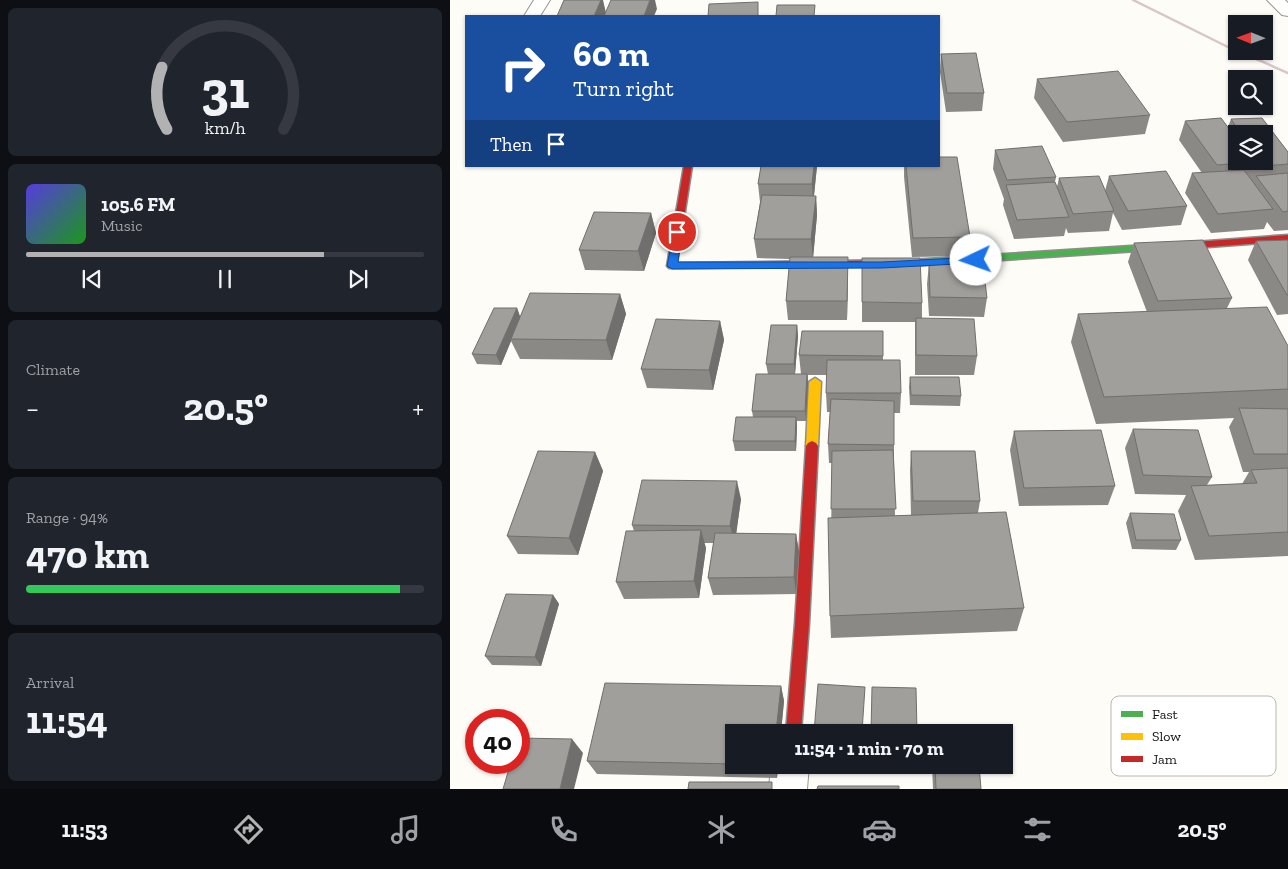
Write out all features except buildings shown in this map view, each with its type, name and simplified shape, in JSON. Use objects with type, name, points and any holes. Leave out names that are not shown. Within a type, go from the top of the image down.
[{"type":"street","points":[[533,15],[542,0]]},
{"type":"street","points":[[1275,0],[1288,12]]},
{"type":"street","points":[[688,167],[672,266],[882,265],[1052,256],[1288,238]]},
{"type":"street","points":[[794,724],[802,624],[815,382]]},
{"type":"street","points":[[788,789],[789,774]]},
{"type":"railway","points":[[1133,0],[1228,47]]},
{"type":"railway","points":[[1258,60],[1288,73]]},
{"type":"traffic: fast","points":[[910,263],[1195,245]]},
{"type":"traffic: slow","points":[[812,446],[815,382]]},
{"type":"traffic: jam","points":[[688,167],[672,266],[910,263]]},
{"type":"traffic: jam","points":[[1195,245],[1288,238]]},
{"type":"traffic: jam","points":[[794,724],[802,624],[812,446]]},
{"type":"route","points":[[677,232],[672,266],[882,265],[976,260]]}]
